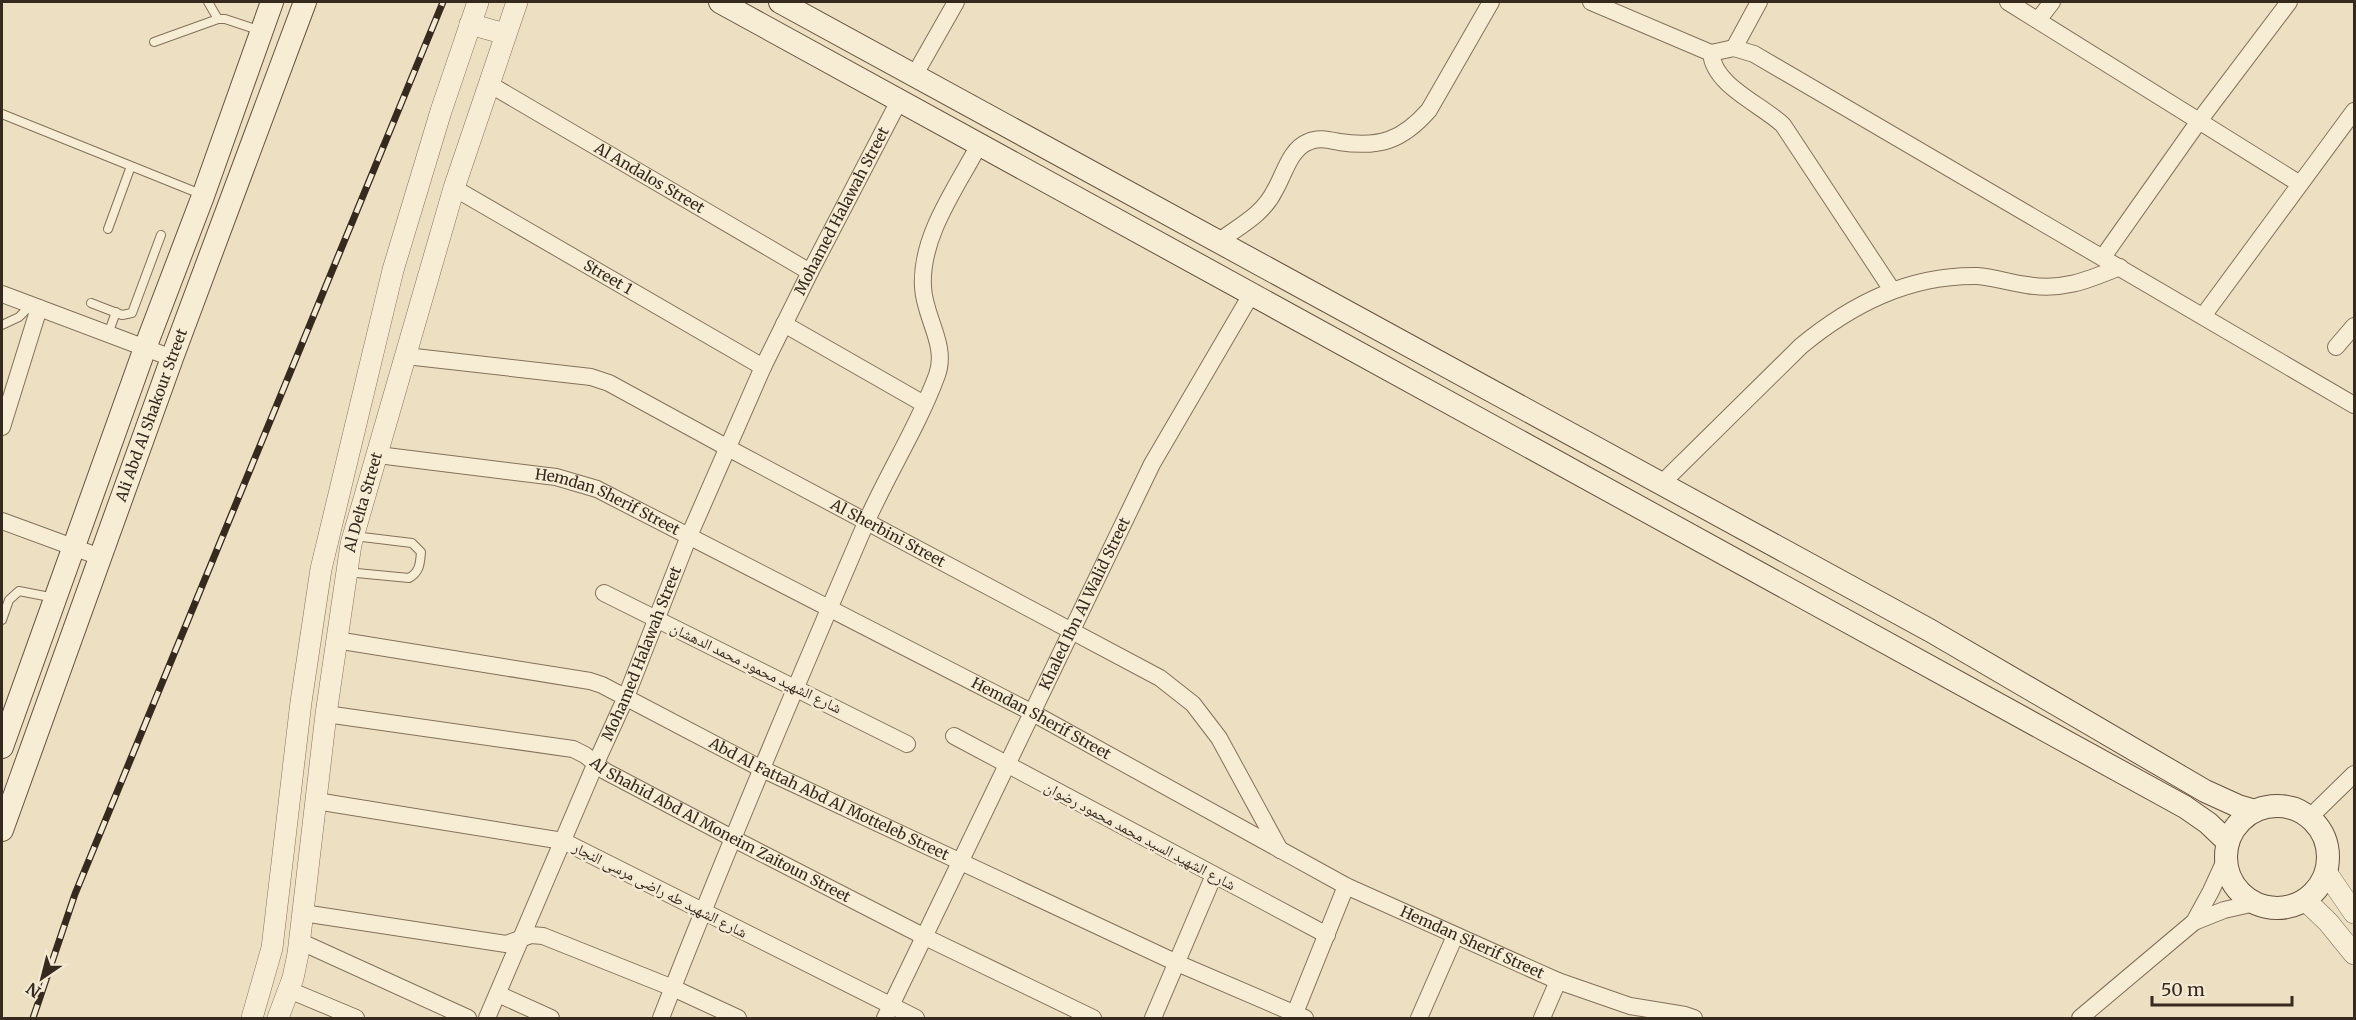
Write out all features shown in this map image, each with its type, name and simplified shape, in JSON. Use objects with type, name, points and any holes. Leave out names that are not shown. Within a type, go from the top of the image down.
[{"type":"main road","name":"Ali Abd Al Shakour Street","points":[[2,747],[272,2]]},
{"type":"main road","name":"Ali Abd Al Shakour Street","points":[[2,830],[172,358],[305,2]]},
{"type":"main road","points":[[720,2],[2185,807],[2208,823],[2227,850]]},
{"type":"main road","points":[[780,2],[1931,631],[2205,791],[2255,811]]},
{"type":"main road","points":[[1171,248],[1184,223]]},
{"type":"main road","points":[[2277,806],[2288,808],[2309,818],[2317,826],[2325,843],[2328,860],[2326,872],[2318,888],[2296,905],[2275,908],[2255,903],[2237,890],[2227,870],[2227,850],[2238,824],[2255,811],[2277,806]]},
{"type":"street","name":"Al Delta Street","points":[[252,1018],[272,948],[301,702],[327,540],[397,259],[441,111],[478,2]]},
{"type":"street","name":"Al Delta Street","points":[[278,1018],[297,966],[326,714],[352,540],[454,188],[517,2]]},
{"type":"street","points":[[914,76],[956,2]]},
{"type":"street","points":[[1218,242],[1256,216],[1269,202],[1293,155],[1302,144],[1316,139],[1363,146],[1378,144],[1407,132],[1419,122],[1429,110],[1491,2]]},
{"type":"street","points":[[1591,2],[1711,53],[1734,48],[1754,54],[2355,405]]},
{"type":"street","points":[[1734,48],[1759,2]]},
{"type":"street","points":[[2008,2],[2300,184]]},
{"type":"street","points":[[2038,20],[2052,2]]},
{"type":"street","points":[[2103,257],[2199,121],[2289,2]]},
{"type":"street","points":[[470,24],[505,34]]},
{"type":"street","points":[[1711,53],[1712,65],[1732,88],[1742,97],[1773,115],[1783,125],[1892,290]]},
{"type":"street","name":"Al Andalos Street","points":[[489,84],[810,272]]},
{"type":"street","name":"Mohamed Halawah Street","points":[[487,1018],[626,697],[689,536],[763,367],[900,99]]},
{"type":"street","points":[[2203,315],[2355,111]]},
{"type":"street","points":[[661,1018],[703,911],[866,522],[938,373],[939,343],[925,305],[922,274],[924,259],[933,231],[980,143]]},
{"type":"street","name":"Street 1","points":[[454,188],[763,367]]},
{"type":"street","points":[[1661,484],[1801,346],[1845,314],[1892,290],[1937,279],[1978,276],[2026,285],[2059,287],[2078,284],[2120,267]]},
{"type":"street","name":"Khaled Ibn Al Walid Street","points":[[888,1012],[1152,464],[1252,293]]},
{"type":"street","points":[[2,294],[172,358]]},
{"type":"street","points":[[2,427],[35,307]]},
{"type":"street","points":[[784,324],[924,404]]},
{"type":"street","points":[[2336,347],[2355,326]]},
{"type":"street","name":"Al Sherbini Street","points":[[406,356],[600,380],[618,387],[1160,678],[1193,704],[1220,738],[1280,851]]},
{"type":"street","points":[[346,466],[376,463]]},
{"type":"street","name":"Hemdan Sherif Street","points":[[376,463],[556,477],[577,482],[616,497],[1031,712],[1346,886],[1558,981],[1648,1014],[1685,1015],[1694,1018]]},
{"type":"street","points":[[2,521],[100,557]]},
{"type":"street","points":[[327,540],[352,540]]},
{"type":"street","points":[[321,569],[346,572]]},
{"type":"street","name":"شارع الشهيد محمود محمد الدهشان","points":[[604,593],[907,744]]},
{"type":"street","name":"Abd Al Fattah Abd Al Motteleb Street","points":[[336,640],[590,681],[626,697],[762,770],[1298,1017]]},
{"type":"street","name":"Al Shahid Abd Al Moneim Zaitoun Street","points":[[326,714],[573,749],[585,755],[595,765],[734,839],[925,937],[1093,1018]]},
{"type":"street","name":"شارع الشهيد السيد محمد محمود رضوان","points":[[954,736],[1327,935]]},
{"type":"street","points":[[2309,818],[2355,774]]},
{"type":"street","name":"شارع الشهيد طه راضى مرسى النجار","points":[[316,801],[563,841],[703,911],[888,1012],[916,1018]]},
{"type":"street","points":[[2194,921],[2227,850]]},
{"type":"street","points":[[2326,872],[2355,913]]},
{"type":"street","points":[[1153,1018],[1214,875]]},
{"type":"street","points":[[1298,1017],[1346,886]]},
{"type":"street","points":[[2305,900],[2328,922],[2355,954]]},
{"type":"street","points":[[2080,1018],[2194,921],[2224,910],[2255,903]]},
{"type":"street","points":[[303,914],[506,944],[531,935],[543,936],[673,988],[738,1018]]},
{"type":"street","points":[[1419,1018],[1455,936]]},
{"type":"street","points":[[299,941],[468,1018]]},
{"type":"street","points":[[1542,1018],[1558,981]]},
{"type":"street","points":[[289,990],[356,1018]]},
{"type":"street","points":[[498,994],[550,1018]]},
{"type":"lane","points":[[208,2],[218,19]]},
{"type":"lane","points":[[154,42],[218,19],[262,32]]},
{"type":"lane","points":[[2,114],[203,195]]},
{"type":"lane","points":[[108,230],[131,166]]},
{"type":"lane","points":[[92,303],[126,315],[134,310],[161,235]]},
{"type":"lane","points":[[2,325],[35,307]]},
{"type":"lane","points":[[108,334],[116,312]]},
{"type":"lane","points":[[346,572],[409,578],[416,573],[419,567],[421,552],[412,543],[352,540]]},
{"type":"lane","points":[[2,620],[9,600],[19,591],[55,598]]},
{"type":"railway","points":[[33,1018],[75,894],[443,2]]}]
